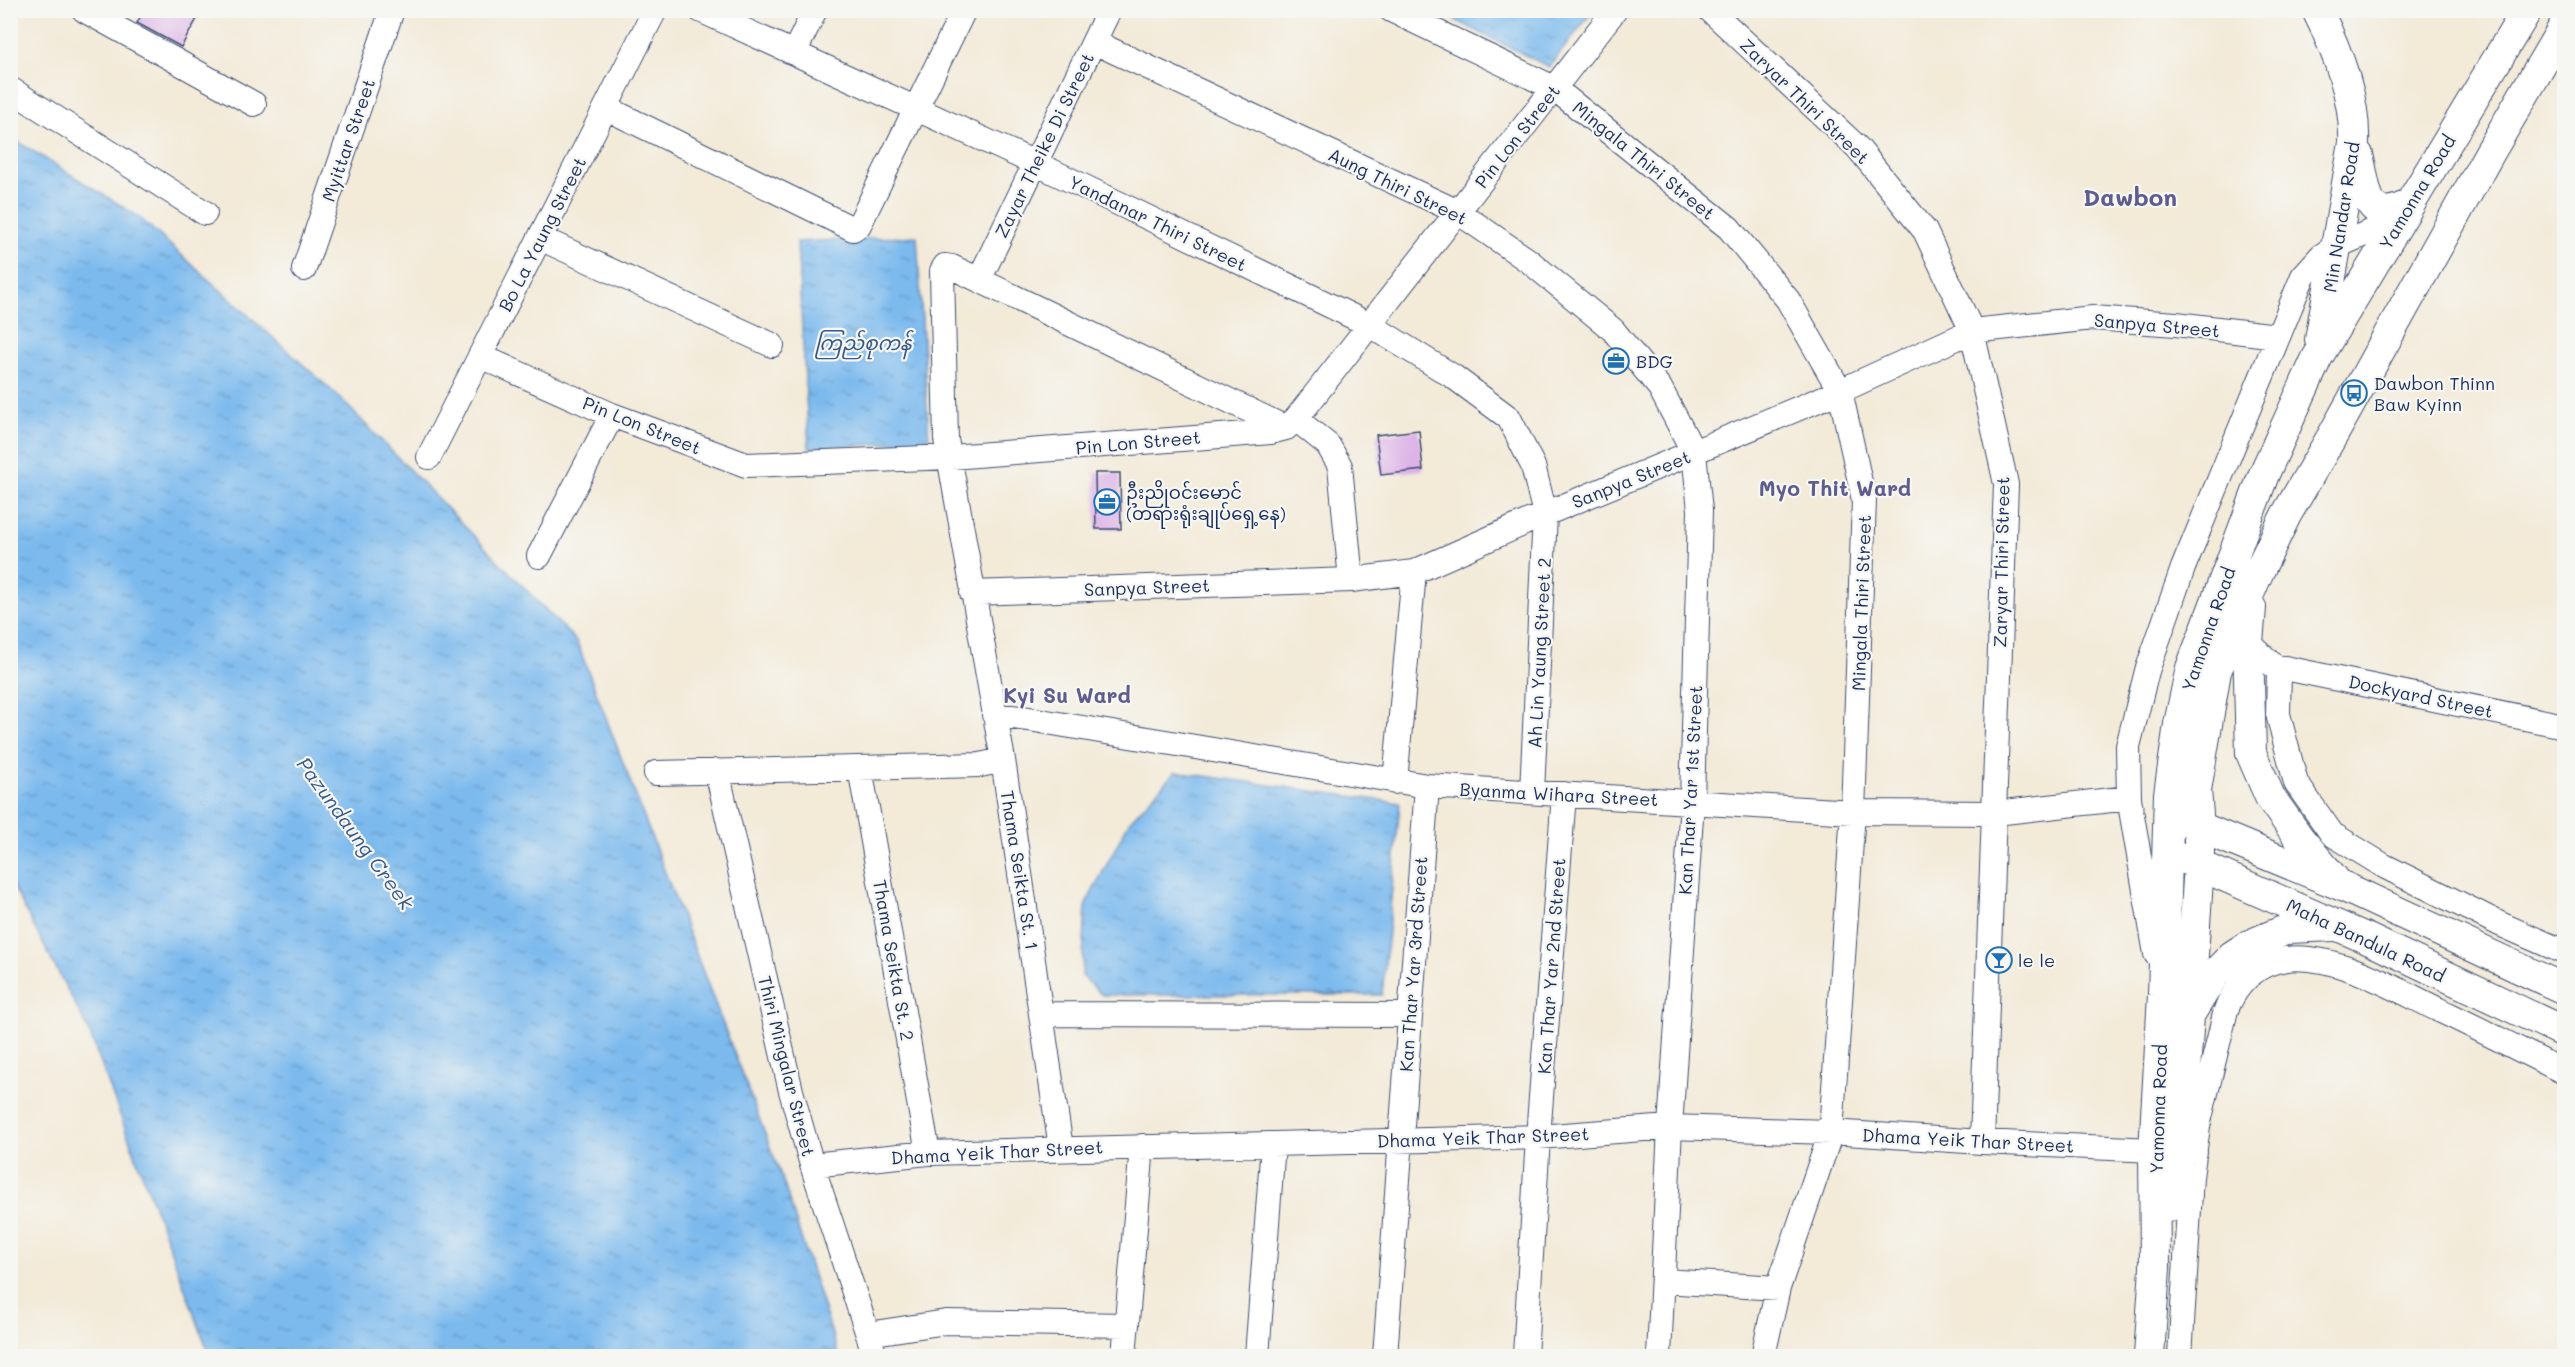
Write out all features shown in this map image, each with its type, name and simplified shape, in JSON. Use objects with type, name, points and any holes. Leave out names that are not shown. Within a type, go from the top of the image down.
[{"type":"main road","name":"Min Nandar Road","points":[[2317,10],[2336,46],[2355,124],[2354,143],[2317,358]]},
{"type":"main road","name":"Yamonna Road","points":[[2176,1151],[2163,995],[2166,852],[2179,724],[2191,668],[2264,474],[2317,358],[2527,10]]},
{"type":"main road","name":"Yamonna Road","points":[[2176,1151],[2189,1016],[2199,864],[2196,790],[2216,671],[2286,515],[2334,434],[2489,154],[2565,26]]},
{"type":"main road","points":[[2354,143],[2366,194],[2372,207],[2382,213],[2406,211]]},
{"type":"main road","name":"Maha Bandula Road","points":[[2252,587],[2248,642],[2251,753],[2270,797],[2299,838],[2340,885]]},
{"type":"main road","name":"Maha Bandula Road","points":[[2169,814],[2340,885],[2565,989]]},
{"type":"main road","name":"Maha Bandula Road","points":[[2166,852],[2199,864],[2339,926],[2565,1032]]},
{"type":"main road","points":[[2189,1016],[2214,975],[2232,956],[2249,945],[2290,928],[2339,926]]},
{"type":"main road","points":[[2149,1356],[2155,1269],[2176,1151]]},
{"type":"street","points":[[84,10],[254,104]]},
{"type":"street","name":"Myittar Street","points":[[304,268],[392,10]]},
{"type":"street","name":"Bo La Yaung Street","points":[[429,457],[655,10]]},
{"type":"street","name":"Yandanar Thiri Street","points":[[700,10],[1035,163],[1370,325],[1454,377],[1509,418],[1533,466],[1545,514]]},
{"type":"street","points":[[794,53],[815,10]]},
{"type":"street","points":[[606,108],[853,229],[859,225],[963,10]]},
{"type":"street","name":"Zayar Theike Di Street","points":[[979,280],[1109,10]]},
{"type":"street","name":"Mingala Thiri Street","points":[[1391,10],[1554,88],[1729,228],[1788,300],[1840,391],[1864,500],[1853,812],[1831,1132],[1778,1288],[1763,1356]]},
{"type":"street","name":"Pin Lon Street","points":[[480,356],[612,415],[746,465],[951,457],[1271,432],[1291,424],[1615,10]]},
{"type":"street","name":"Zaryar Thiri Street","points":[[1710,10],[1858,148],[1924,231],[1972,331],[2006,484],[1982,1142]]},
{"type":"street","name":"Aung Thiri Street","points":[[1094,42],[1458,212],[1529,261],[1613,330],[1660,388],[1694,453]]},
{"type":"street","points":[[10,89],[205,213]]},
{"type":"street","points":[[2163,995],[2129,798],[2128,746],[2147,671],[2183,568],[2303,276],[2321,256],[2406,211]]},
{"type":"street","points":[[540,238],[772,345]]},
{"type":"street","name":"Thama Seikta St. 1","points":[[979,280],[952,267],[945,266],[942,271],[946,439],[1003,760],[1061,1148]]},
{"type":"street","points":[[979,280],[1291,424],[1328,445],[1340,466],[1351,580]]},
{"type":"street","name":"Sanpya Street","points":[[972,593],[1351,580],[1414,572],[1545,514],[1840,391],[1972,331],[2093,318],[2176,324],[2277,336]]},
{"type":"street","points":[[539,556],[612,415]]},
{"type":"street","name":"Kan Thar Yar 1st Street","points":[[1659,1356],[1692,802],[1700,510],[1694,453]]},
{"type":"street","name":"Ah Lin Yaung Street 2","points":[[1532,792],[1545,514]]},
{"type":"street","points":[[1395,782],[1414,572]]},
{"type":"street","points":[[2248,642],[2279,671],[2278,714],[2296,783],[2332,834],[2384,866],[2500,924],[2565,952]]},
{"type":"street","name":"Dockyard Street","points":[[2279,671],[2285,668],[2565,726]]},
{"type":"street","name":"Byanma Wihara Street","points":[[994,715],[1427,786],[1853,812],[1995,813],[2129,798]]},
{"type":"street","points":[[656,773],[980,765],[1003,760]]},
{"type":"street","name":"Thama Seikta St. 2","points":[[860,768],[928,1152]]},
{"type":"street","name":"Thiri Mingalar Street","points":[[717,771],[791,1091],[812,1165],[875,1356]]},
{"type":"street","name":"Kan Thar Yar 3rd Street","points":[[1385,1356],[1427,786]]},
{"type":"street","name":"Kan Thar Yar 2nd Street","points":[[1525,1356],[1538,1137],[1564,795]]},
{"type":"street","points":[[2180,1356],[2176,1151],[2198,1126],[2221,1028],[2232,994],[2242,981],[2254,972],[2285,959],[2320,962],[2345,968],[2391,987],[2565,1072]]},
{"type":"street","points":[[1042,1014],[1409,1015]]},
{"type":"street","name":"Dhama Yeik Thar Street","points":[[812,1165],[928,1152],[1400,1142],[1538,1137],[1671,1127],[1831,1132],[2176,1151]]},
{"type":"street","points":[[1257,1356],[1274,1144]]},
{"type":"street","points":[[1124,1356],[1142,1146]]},
{"type":"street","points":[[1663,1281],[1778,1288]]},
{"type":"street","points":[[868,1334],[946,1322],[1127,1326]]},
{"type":"water","points":[[1461,10],[1593,11],[1549,67],[1455,20]]},
{"type":"water","name":"Pazundaung Creek","points":[[10,137],[138,216],[339,397],[577,642],[783,1181],[839,1356],[210,1356],[88,1029],[11,883]]},
{"type":"water","name":"ကြည်စုကန်","points":[[917,236],[929,441],[809,448],[797,242]]},
{"type":"water","points":[[1175,772],[1400,803],[1382,995],[1102,995],[1082,976],[1086,904],[1129,822]]},
{"type":"building","points":[[144,10],[202,10],[181,47],[137,23]]},
{"type":"building","points":[[1419,430],[1423,470],[1381,475],[1376,435]]},
{"type":"building","points":[[1095,473],[1120,473],[1121,529],[1096,529]]},
{"type":"place","name":"BDG","points":[[1616,361]]},
{"type":"place","name":"Dawbon Thinn Baw Kyinn","points":[[2354,393]]},
{"type":"place","name":"ဦးညိုဝင်းမောင် (တရားရုံးချုပ်ရှေ့နေ)","points":[[1107,502]]},
{"type":"place","name":"le le","points":[[1999,960]]},
{"type":"district","name":"Dawbon","points":[[2130,196]]},
{"type":"district","name":"Myo Thit Ward","points":[[1835,487]]},
{"type":"district","name":"Kyi Su Ward","points":[[1067,694]]}]
